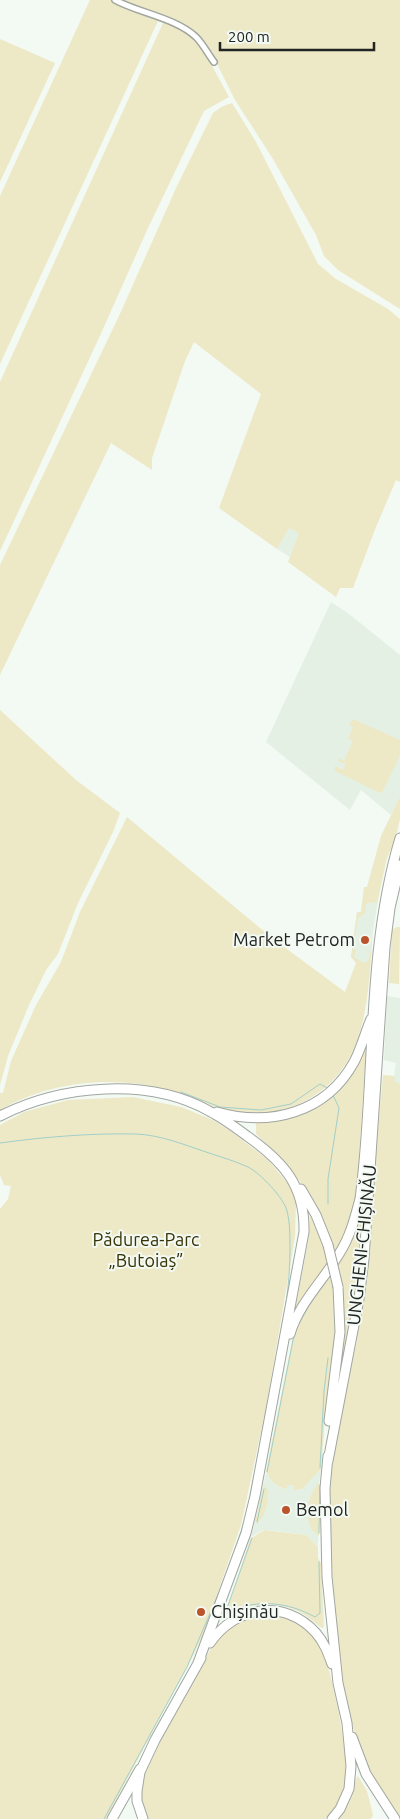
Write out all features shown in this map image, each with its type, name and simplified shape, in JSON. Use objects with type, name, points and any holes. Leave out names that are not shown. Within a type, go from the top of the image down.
[{"type":"main road","points":[[374,1057],[374,1012],[383,907],[391,868],[400,838]]},
{"type":"main road","points":[[374,1057],[388,921],[400,865]]},
{"type":"main road","points":[[0,1116],[31,1103],[56,1096],[101,1089],[159,1094],[231,1116],[270,1118],[291,1114],[310,1106],[335,1088],[354,1061],[374,1012]]},
{"type":"main road","name":"UNGHENI-CHIȘINĂU","points":[[280,1363],[300,1309],[341,1252],[352,1228],[362,1183],[374,1057]]},
{"type":"main road","name":"UNGHENI-CHIȘINĂU","points":[[328,1460],[359,1299],[364,1259],[374,1057]]},
{"type":"main road","points":[[208,1110],[254,1141],[271,1155],[302,1190],[316,1215],[328,1245],[338,1287],[340,1332],[328,1429],[328,1460],[325,1488],[325,1547],[330,1617],[338,1683]]},
{"type":"main road","points":[[198,1662],[246,1534],[260,1471],[304,1232],[302,1203],[294,1181]]},
{"type":"main road","points":[[112,1819],[198,1662],[218,1632],[230,1621],[252,1612],[281,1612],[306,1623],[320,1637],[332,1662],[347,1723],[352,1766],[350,1783],[340,1809],[332,1819]]},
{"type":"main road","points":[[347,1723],[366,1774],[395,1819]]},
{"type":"main road","points":[[142,1819],[137,1791],[143,1763]]},
{"type":"street","points":[[115,0],[190,32],[201,43],[214,62]]},
{"type":"shaded area","points":[[289,527],[300,533],[290,557],[277,549]]},
{"type":"shaded area","points":[[331,602],[400,655],[400,796],[391,815],[361,790],[350,810],[266,742]]},
{"type":"shaded area","points":[[364,887],[380,888],[373,931],[370,970],[364,969],[351,957],[357,912],[361,912]]},
{"type":"shaded area","points":[[387,996],[400,998],[400,1085],[393,1083],[396,1063],[384,1060]]},
{"type":"shaded area","points":[[321,1469],[318,1547],[306,1535],[263,1530],[251,1537],[266,1473],[281,1488],[286,1489],[287,1485],[295,1486],[298,1490],[302,1489]]},
{"type":"green space","points":[[90,0],[400,0],[400,309],[338,270],[324,256],[316,235],[273,159],[235,100],[214,58],[211,64],[229,97],[204,111],[148,228],[0,551],[0,382],[163,23],[158,21],[0,364],[0,196]]},
{"type":"green space","points":[[0,39],[55,63],[0,182]]},
{"type":"green space","points":[[232,103],[256,142],[318,264],[336,279],[388,309],[400,319],[400,482],[396,480],[353,588],[340,588],[336,597],[288,562],[299,533],[289,528],[277,549],[219,508],[261,394],[194,342],[185,361],[152,458],[152,470],[111,443],[0,675],[0,565],[119,316],[177,186],[213,113],[221,107]]},
{"type":"green space","points":[[0,710],[76,780],[120,813],[113,832],[78,903],[58,954],[46,970],[29,1005],[8,1056],[0,1085]]},
{"type":"green space","points":[[353,719],[400,740],[400,755],[383,791],[380,793],[335,771],[335,766],[343,770],[346,764],[338,761],[339,758],[344,761],[353,741],[348,739],[353,727],[349,725]]},
{"type":"green space","points":[[400,796],[400,819],[395,840],[387,858],[377,903],[366,904],[365,913],[358,918],[353,949],[356,950],[354,957],[364,963],[368,961],[372,946],[368,992],[359,1035],[351,1055],[339,1073],[324,1089],[303,1102],[287,1108],[271,1112],[245,1114],[219,1108],[165,1089],[123,1082],[102,1082],[59,1087],[19,1100],[0,1110],[0,1093],[3,1093],[11,1061],[36,1005],[61,962],[80,912],[127,817],[272,938],[345,992],[356,963],[351,957],[357,912],[361,912],[364,887],[367,887],[381,836]]},
{"type":"green space","points":[[400,927],[399,984],[389,983],[392,930]]},
{"type":"green space","points":[[364,1051],[366,1051],[355,1199],[348,1224],[335,1255],[323,1220],[305,1188],[282,1160],[256,1134],[256,1123],[301,1114],[325,1101],[346,1081],[356,1068]]},
{"type":"green space","points":[[383,1075],[394,1076],[395,1082],[400,1084],[400,1817],[383,1796],[369,1771],[351,1722],[340,1669],[329,1559],[328,1489],[337,1429],[350,1364],[356,1346],[368,1260]]},
{"type":"green space","name":"Pădurea-Parc „Butoiaș”","points":[[133,1097],[181,1107],[213,1120],[232,1132],[268,1160],[290,1186],[296,1200],[295,1237],[266,1408],[241,1525],[204,1632],[106,1819],[0,1819],[0,1209],[8,1199],[11,1186],[4,1185],[0,1175],[0,1125],[24,1112],[68,1100]]},
{"type":"green space","points":[[364,1190],[364,1226],[356,1292],[339,1380],[344,1324],[342,1285],[338,1266],[350,1244]]},
{"type":"green space","points":[[310,1215],[323,1246],[328,1265],[305,1293],[295,1310],[309,1237]]},
{"type":"green space","points":[[330,1274],[334,1291],[336,1324],[321,1469],[302,1489],[294,1490],[294,1486],[287,1485],[287,1489],[274,1483],[266,1471],[294,1332],[309,1303]]},
{"type":"green space","points":[[319,1483],[319,1536],[310,1525],[307,1510],[311,1495]]},
{"type":"green space","points":[[264,1486],[268,1489],[268,1498],[265,1512],[257,1523],[255,1521]]},
{"type":"green space","points":[[264,1530],[306,1535],[318,1547],[318,1558],[321,1563],[324,1627],[322,1628],[303,1614],[275,1605],[257,1605],[229,1614],[225,1610],[232,1595],[250,1539]]},
{"type":"green space","points":[[270,1614],[291,1620],[303,1627],[318,1642],[323,1652],[338,1709],[345,1751],[346,1779],[336,1806],[325,1819],[146,1819],[140,1795],[143,1778],[162,1738],[210,1650],[222,1634],[236,1623],[251,1617]]},
{"type":"green space","points":[[358,1776],[367,1791],[373,1815],[371,1819],[338,1819],[352,1796]]},
{"type":"waterway","points":[[181,1092],[220,1107],[261,1110],[291,1104],[320,1084],[327,1088]]},
{"type":"waterway","points":[[328,1204],[328,1179],[339,1108],[333,1095]]},
{"type":"waterway","points":[[0,1143],[85,1135],[136,1134],[155,1136],[248,1167],[271,1186],[287,1211],[290,1240],[289,1272],[284,1318],[262,1432]]},
{"type":"waterway","points":[[296,1329],[312,1300]]},
{"type":"waterway","points":[[267,1472],[294,1335]]},
{"type":"waterway","points":[[320,1468],[324,1391],[328,1358]]},
{"type":"waterway","points":[[250,1496],[259,1453]]},
{"type":"waterway","points":[[319,1533],[320,1485]]},
{"type":"waterway","points":[[257,1522],[264,1489]]},
{"type":"waterway","points":[[229,1567],[243,1526]]},
{"type":"waterway","points":[[226,1611],[252,1538]]},
{"type":"waterway","points":[[228,1613],[250,1605],[272,1604],[294,1608],[315,1617],[320,1613],[319,1562]]},
{"type":"waterway","points":[[104,1819],[187,1667],[223,1583]]},
{"type":"place","name":"Market Petrom","points":[[365,940]]},
{"type":"place","name":"Bemol","points":[[286,1510]]},
{"type":"place","name":"Chișinău","points":[[201,1612]]}]
